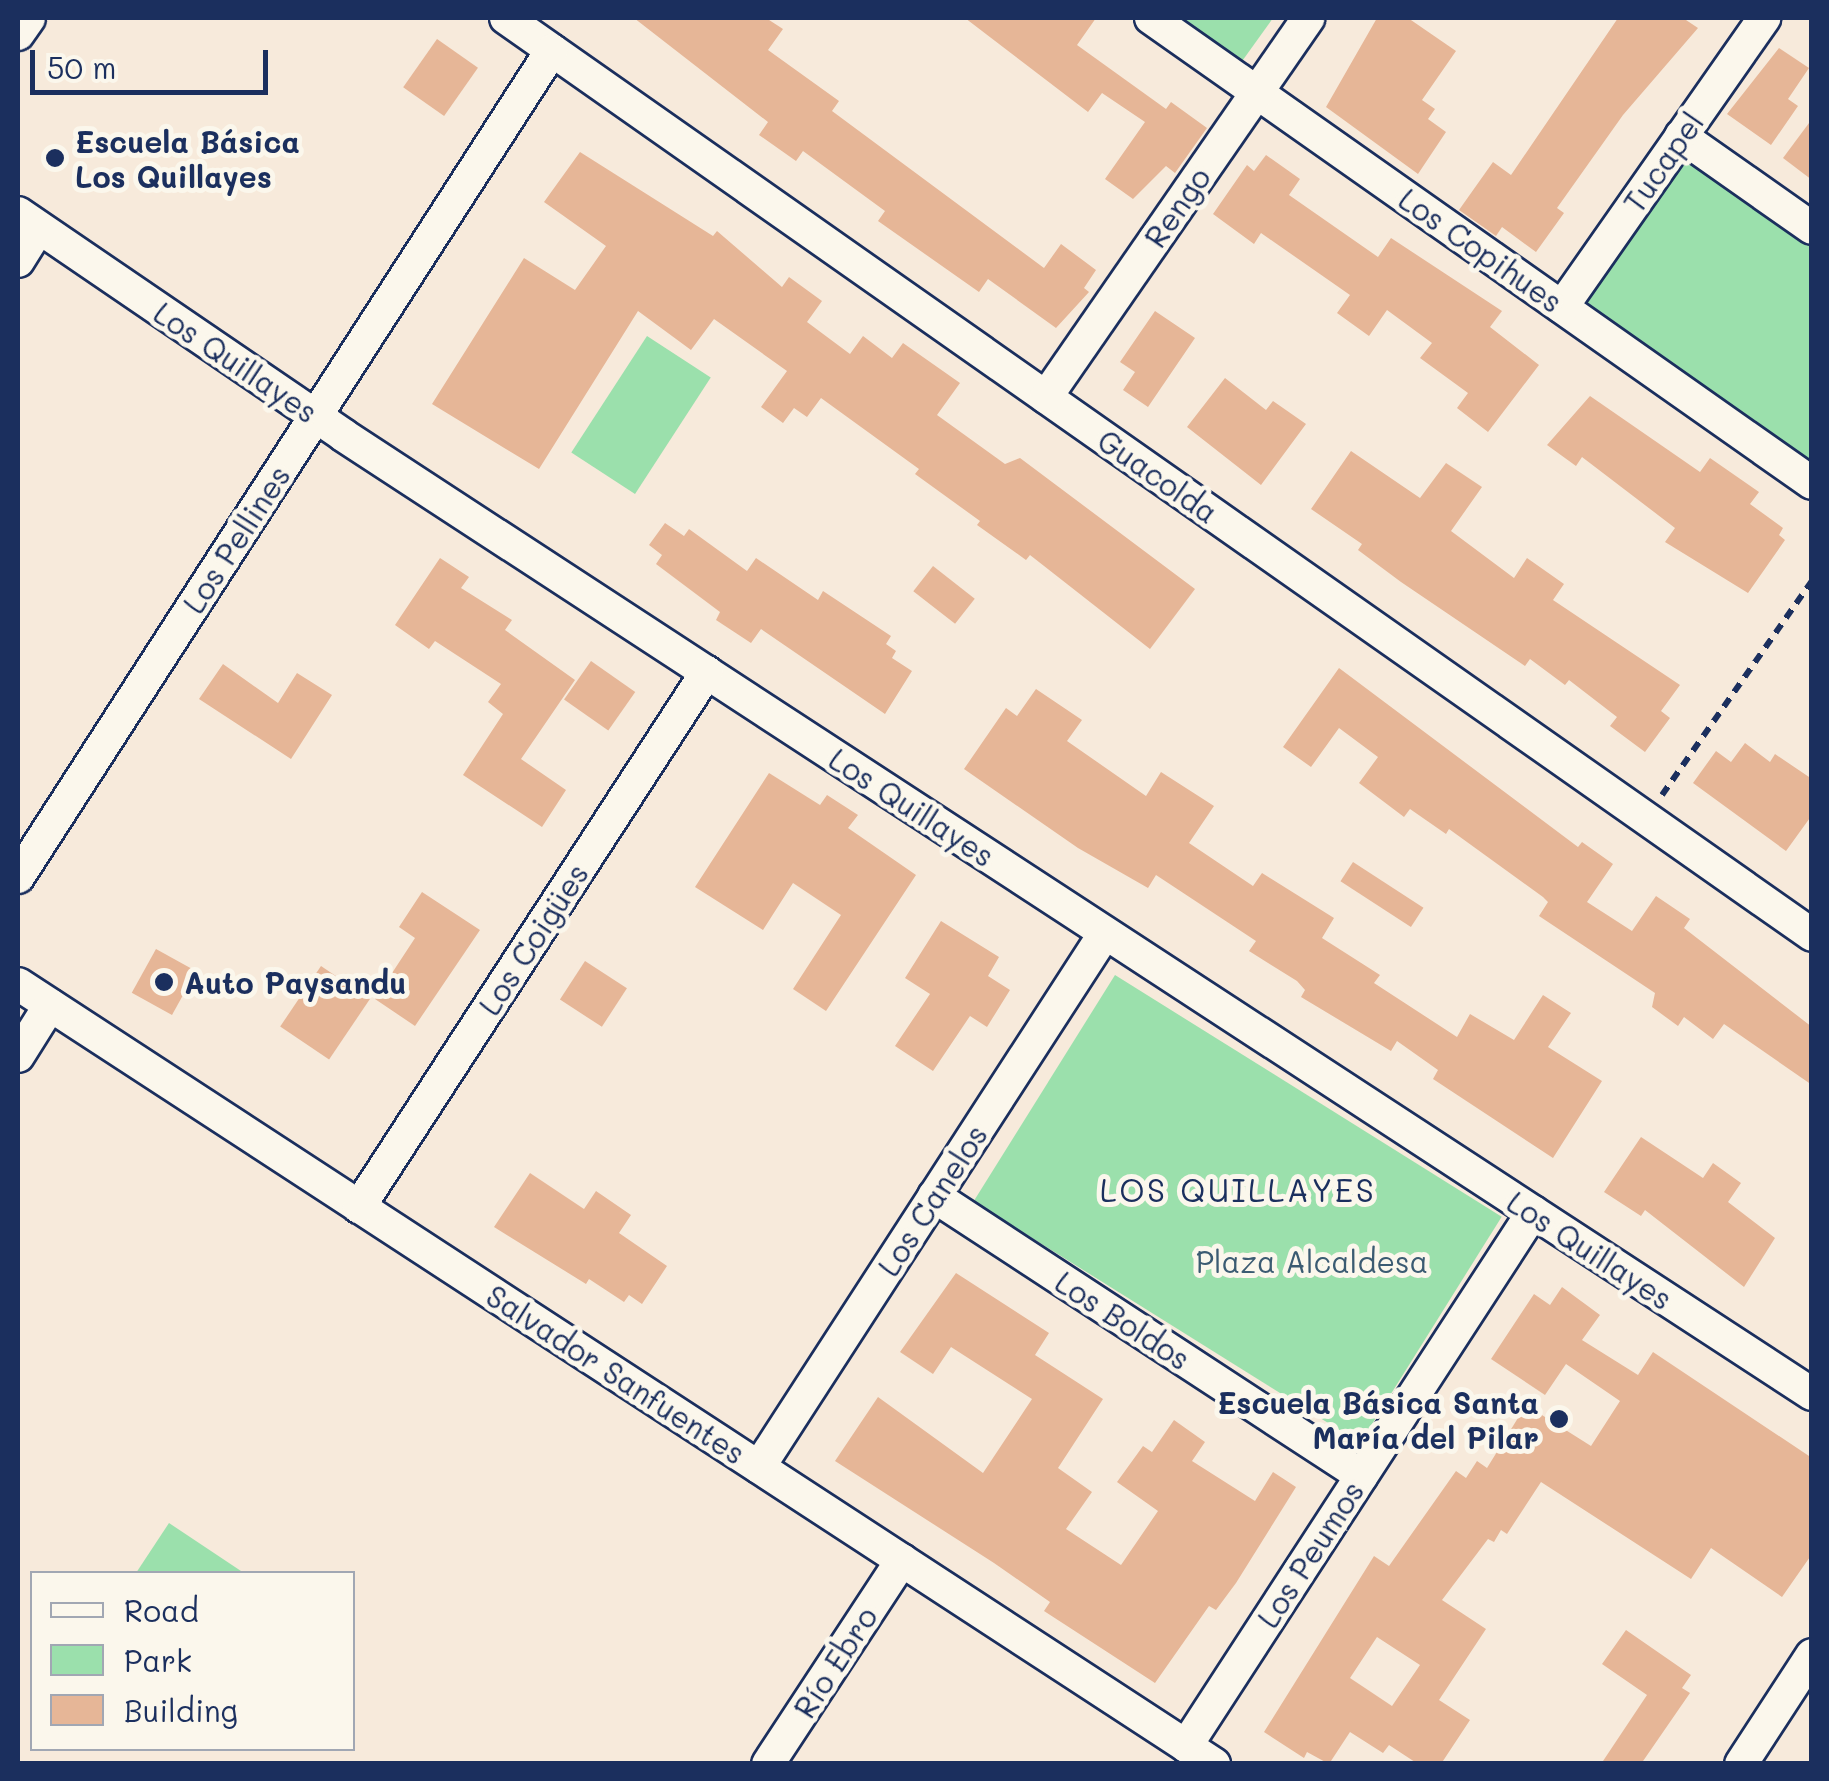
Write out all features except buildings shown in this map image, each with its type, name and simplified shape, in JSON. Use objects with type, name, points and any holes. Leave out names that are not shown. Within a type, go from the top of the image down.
[{"type":"street","points":[[18,34],[29,18]]},
{"type":"street","name":"Guacolda","points":[[506,18],[1812,935]]},
{"type":"street","name":"Los Copihues","points":[[1150,18],[1812,482]]},
{"type":"street","name":"Rengo","points":[[1046,398],[1308,18]]},
{"type":"street","name":"Tucapel","points":[[1562,306],[1764,18]]},
{"type":"street","name":"Los Pellines","points":[[18,877],[552,50]]},
{"type":"street","points":[[1681,136],[1812,228]]},
{"type":"street","points":[[18,261],[28,220]]},
{"type":"street","name":"Los Quillayes","points":[[28,220],[316,416],[1812,1394]]},
{"type":"street","name":"Los Coigües","points":[[359,1207],[706,672]]},
{"type":"street","name":"Los Canelos","points":[[759,1467],[1106,933]]},
{"type":"street","name":"Salvador Sanfuentes","points":[[18,984],[1200,1754]]},
{"type":"street","points":[[18,1056],[50,1005]]},
{"type":"street","name":"Los Boldos","points":[[934,1196],[1362,1476]]},
{"type":"street","name":"Los Peumos","points":[[1200,1754],[1362,1476],[1532,1212]]},
{"type":"street","name":"Río Ebro","points":[[772,1762],[902,1560]]},
{"type":"street","points":[[1741,1764],[1812,1656]]},
{"type":"path","points":[[1662,796],[1812,580]]},
{"type":"green space","points":[[1175,18],[1273,18],[1240,64]]},
{"type":"green space","points":[[1676,152],[1811,246],[1811,467],[1572,300]]},
{"type":"green space","points":[[647,336],[711,377],[635,494],[571,453]]},
{"type":"green space","name":"Plaza Alcaldesa","points":[[1115,975],[1502,1217],[1360,1443],[974,1201]]},
{"type":"green space","points":[[169,1523],[241,1571],[137,1571]]},
{"type":"place","name":"Escuela Básica Los Quillayes","points":[[55,158]]},
{"type":"place","name":"Auto Paysandu","points":[[164,982]]},
{"type":"place","name":"Escuela Básica Santa María del Pilar","points":[[1559,1419]]},
{"type":"district","name":"LOS QUILLAYES","points":[[1238,1189]]}]
